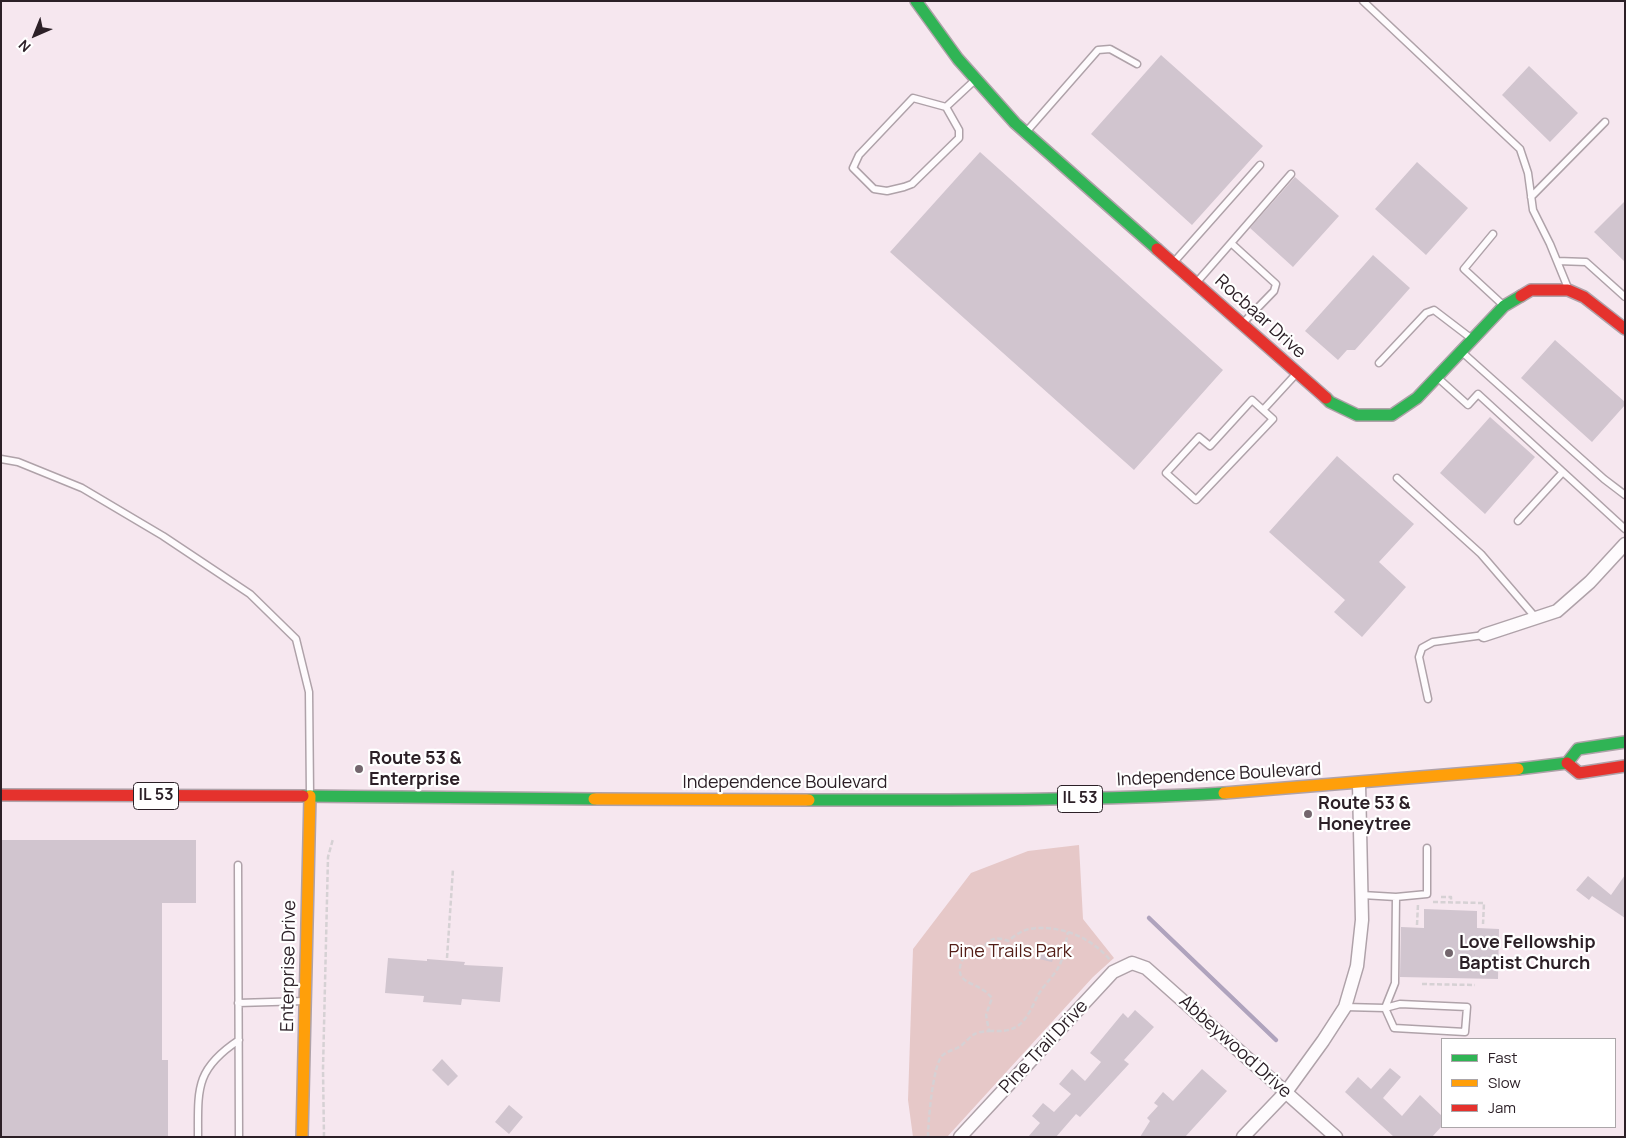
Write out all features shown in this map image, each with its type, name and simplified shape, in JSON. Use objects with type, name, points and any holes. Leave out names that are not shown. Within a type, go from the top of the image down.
[{"type":"main road","name":"Rocbaar Drive","points":[[916,1],[958,58],[1016,123],[1330,402],[1357,415],[1392,416],[1417,398],[1504,306],[1531,290],[1568,290],[1584,297],[1625,329]]},
{"type":"main road","points":[[1567,763],[1578,749],[1625,742]]},
{"type":"main road","name":"Independence Boulevard","points":[[1,795],[1043,800],[1204,795],[1359,784],[1567,763],[1578,773],[1625,766]]},
{"type":"main road","name":"Enterprise Drive","points":[[302,1137],[310,796]]},
{"type":"street","points":[[1484,635],[1557,611],[1590,582],[1625,544]]},
{"type":"street","points":[[1243,1137],[1286,1092],[1345,1007],[1357,966],[1362,920],[1359,784]]},
{"type":"street","name":"Abbeywood Drive","points":[[1132,963],[1146,968],[1336,1137]]},
{"type":"street","name":"Pine Trail Drive","points":[[960,1137],[1113,972],[1132,963]]},
{"type":"lane","points":[[1364,1],[1520,149],[1528,173],[1533,210],[1557,261],[1568,290]]},
{"type":"lane","points":[[1026,132],[1098,50],[1110,48],[1137,64]]},
{"type":"lane","points":[[946,107],[976,79]]},
{"type":"lane","points":[[913,98],[946,107],[959,130],[959,138],[912,184],[887,191],[874,190],[853,168],[859,155],[913,98]]},
{"type":"lane","points":[[1531,197],[1605,122]]},
{"type":"lane","points":[[1173,263],[1260,165]]},
{"type":"lane","points":[[1196,284],[1291,174]]},
{"type":"lane","points":[[1493,234],[1464,269],[1504,306]]},
{"type":"lane","points":[[1231,243],[1276,284],[1274,291],[1242,324]]},
{"type":"lane","points":[[1557,261],[1586,262],[1625,297]]},
{"type":"lane","points":[[1379,362],[1426,312],[1434,310],[1473,340]]},
{"type":"lane","points":[[1462,352],[1604,479],[1625,495]]},
{"type":"lane","points":[[1263,410],[1297,373]]},
{"type":"lane","points":[[1437,377],[1468,405],[1478,394],[1625,529]]},
{"type":"lane","points":[[1252,400],[1263,410],[1273,419],[1196,500],[1166,473],[1199,437],[1210,446],[1252,400]]},
{"type":"lane","points":[[1,459],[18,462],[82,488],[163,536],[250,594],[296,639],[309,692],[310,796]]},
{"type":"lane","points":[[1518,521],[1563,472]]},
{"type":"lane","points":[[1397,478],[1481,554],[1536,618]]},
{"type":"lane","points":[[1428,699],[1419,657],[1422,648],[1433,642],[1484,635]]},
{"type":"lane","points":[[1362,895],[1396,897],[1427,894],[1427,848]]},
{"type":"lane","points":[[238,865],[239,1137]]},
{"type":"lane","points":[[1345,1007],[1385,1008],[1400,1004],[1467,1007],[1465,1032],[1394,1028],[1385,1008],[1395,983],[1396,897]]},
{"type":"lane","points":[[238,1003],[306,1001]]},
{"type":"lane","points":[[198,1137],[200,1081],[210,1065],[226,1048],[238,1040]]},
{"type":"path","points":[[324,1137],[323,1069],[328,857],[333,839]]},
{"type":"path","points":[[447,958],[454,869]]},
{"type":"path","points":[[1442,898],[1451,897],[1451,902]]},
{"type":"path","points":[[1417,925],[1418,902]]},
{"type":"path","points":[[1426,902],[1484,903],[1484,924]]},
{"type":"path","points":[[989,1031],[986,1015],[992,998],[984,990],[966,982],[959,968],[963,958],[972,952],[980,952],[992,940],[1000,937],[1008,941],[1022,931],[1034,928],[1054,928],[1080,936],[1095,945],[1110,961]]},
{"type":"path","points":[[928,1137],[934,1085],[941,1057],[962,1045],[970,1036],[977,1032],[1000,1032],[1010,1030],[1020,1024],[1029,1012],[1038,994],[1062,961],[1068,932]]},
{"type":"path","points":[[1422,984],[1475,986]]},
{"type":"path","points":[[1435,984],[1435,992]]},
{"type":"green space","name":"Pine Trails Park","points":[[1079,845],[1083,919],[1114,958],[1093,977],[947,1137],[913,1137],[908,1100],[913,949],[971,873],[1028,851]]},
{"type":"building","points":[[1161,55],[1263,146],[1192,225],[1091,134]]},
{"type":"building","points":[[1529,66],[1578,113],[1550,142],[1502,95]]},
{"type":"building","points":[[980,152],[1223,370],[1134,470],[890,252]]},
{"type":"building","points":[[1417,162],[1468,208],[1426,255],[1375,209]]},
{"type":"building","points":[[1295,177],[1339,216],[1293,267],[1250,228]]},
{"type":"building","points":[[1625,201],[1625,262],[1594,232]]},
{"type":"building","points":[[1373,255],[1410,288],[1355,350],[1347,350],[1338,360],[1305,331]]},
{"type":"building","points":[[1555,340],[1625,402],[1625,405],[1592,442],[1521,378]]},
{"type":"building","points":[[1490,417],[1535,457],[1485,514],[1440,473]]},
{"type":"building","points":[[1337,456],[1414,524],[1379,562],[1406,587],[1362,637],[1334,612],[1345,600],[1269,532]]},
{"type":"building","points":[[1,840],[196,840],[196,903],[162,903],[162,1060],[168,1060],[168,1137],[1,1137]]},
{"type":"building","points":[[1625,875],[1625,918],[1592,896],[1589,900],[1576,890],[1588,876],[1611,895]]},
{"type":"building","name":"Love Fellowship Baptist Church","points":[[1424,909],[1477,911],[1477,928],[1499,929],[1498,979],[1400,977],[1401,927],[1424,928]]},
{"type":"building","points":[[1042,945],[1056,949],[1052,962],[1039,959]]},
{"type":"building","points":[[388,958],[427,961],[427,959],[465,962],[464,965],[503,967],[500,1002],[462,999],[461,1005],[423,1002],[424,996],[385,993]]},
{"type":"building","points":[[1135,1010],[1154,1027],[1124,1060],[1129,1064],[1080,1117],[1076,1114],[1056,1137],[1028,1137],[1040,1123],[1032,1116],[1043,1103],[1054,1112],[1071,1094],[1059,1084],[1072,1069],[1085,1081],[1101,1062],[1090,1053],[1123,1013],[1128,1018]]},
{"type":"building","points":[[442,1059],[458,1076],[448,1086],[432,1070]]},
{"type":"building","points":[[1390,1068],[1401,1077],[1383,1098],[1402,1116],[1420,1095],[1441,1115],[1441,1127],[1432,1137],[1394,1137],[1345,1092],[1358,1077],[1371,1089]]},
{"type":"building","points":[[1202,1069],[1227,1091],[1185,1137],[1140,1137],[1150,1121],[1147,1118],[1158,1106],[1154,1103],[1163,1092],[1173,1101]]},
{"type":"building","points":[[509,1105],[523,1117],[509,1134],[495,1122]]},
{"type":"waterway","points":[[1149,918],[1276,1040]]},
{"type":"traffic: fast","points":[[916,1],[958,59],[1015,123],[1157,249]]},
{"type":"traffic: fast","points":[[1326,398],[1330,402],[1357,415],[1392,415],[1417,398],[1504,306],[1521,296]]},
{"type":"traffic: fast","points":[[1518,769],[1567,763],[1578,749],[1625,742]]},
{"type":"traffic: fast","points":[[809,800],[1069,799],[1224,793]]},
{"type":"traffic: fast","points":[[303,796],[594,799]]},
{"type":"traffic: slow","points":[[1224,793],[1518,769]]},
{"type":"traffic: slow","points":[[302,1137],[310,796]]},
{"type":"traffic: slow","points":[[594,799],[809,800]]},
{"type":"traffic: jam","points":[[1157,249],[1326,398]]},
{"type":"traffic: jam","points":[[1521,296],[1531,290],[1568,290],[1584,297],[1625,329]]},
{"type":"traffic: jam","points":[[1567,763],[1579,773],[1625,766]]},
{"type":"traffic: jam","points":[[1,795],[303,796]]},
{"type":"place","name":"Route 53 & Enterprise","points":[[359,769]]},
{"type":"place","name":"Route 53 & Honeytree","points":[[1308,814]]},
{"type":"place","name":"Love Fellowship Baptist Church","points":[[1449,953]]}]
